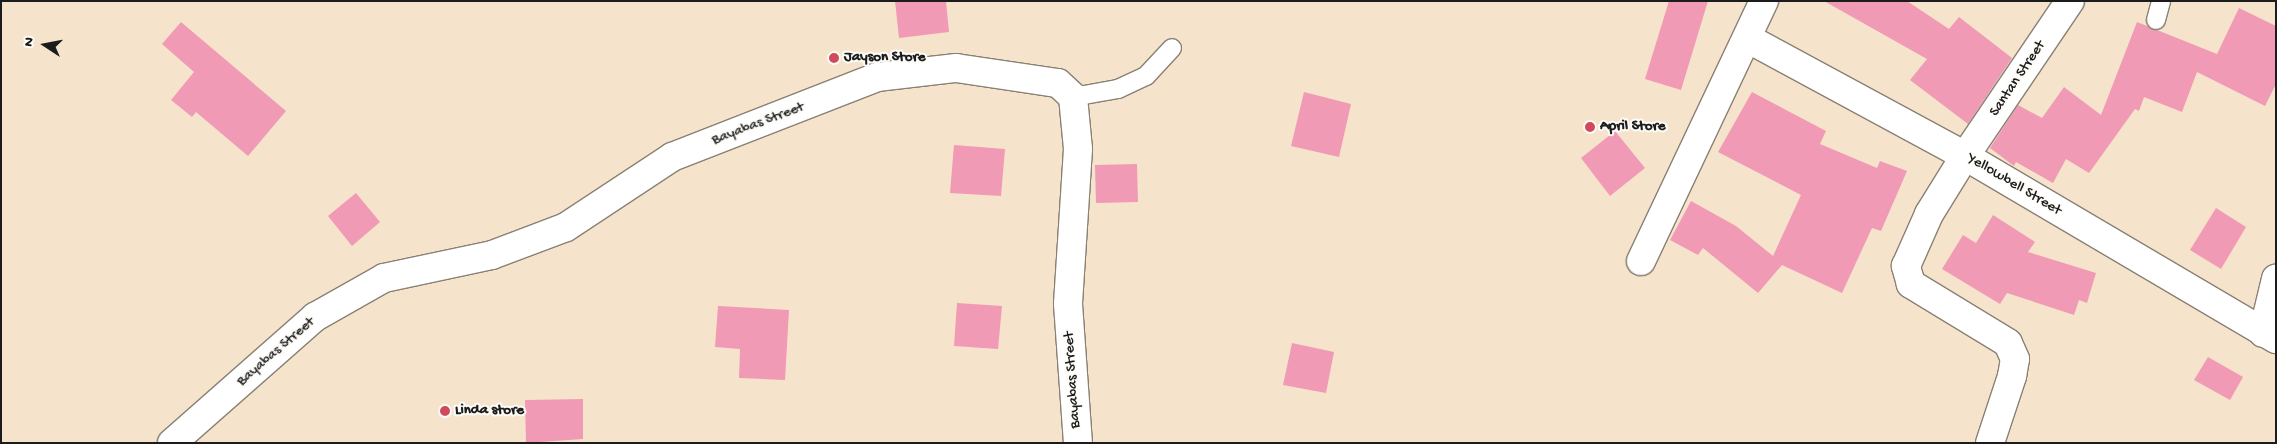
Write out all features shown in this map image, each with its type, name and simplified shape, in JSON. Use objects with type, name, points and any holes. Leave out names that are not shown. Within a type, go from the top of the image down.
[{"type":"street","points":[[1641,261],[1764,1]]},
{"type":"street","name":"Santan Street","points":[[1990,443],[2012,376],[2015,359],[2008,343],[1910,284],[1906,266],[1929,214],[1965,156],[2070,1]]},
{"type":"street","name":"Yellowbell Street","points":[[1747,38],[1965,156],[2270,336]]},
{"type":"street","name":"Bayabas Street","points":[[172,443],[315,317],[384,278],[492,255],[566,227],[672,157],[877,77],[956,68],[1058,83],[1073,97],[1078,149],[1068,304],[1078,443]]},
{"type":"street","points":[[2270,336],[2276,279]]},
{"type":"lane","points":[[2156,20],[2161,1]]},
{"type":"lane","points":[[1073,97],[1118,89],[1146,76],[1172,48]]},
{"type":"building","points":[[895,1],[946,1],[949,32],[899,38]]},
{"type":"building","points":[[1669,1],[1708,1],[1681,90],[1645,79]]},
{"type":"building","points":[[1824,1],[1907,1],[1949,29],[1959,17],[2012,58],[1968,124],[1910,80],[1927,59]]},
{"type":"building","points":[[2239,8],[2276,26],[2276,84],[2265,106],[2197,72],[2182,112],[2144,97],[2139,111],[2135,109],[2089,173],[2066,159],[2053,183],[2016,162],[2014,166],[1990,148],[2018,105],[2042,118],[2064,87],[2101,115],[2137,22],[2217,54]]},
{"type":"building","points":[[181,22],[286,111],[248,156],[196,112],[192,117],[171,100],[194,72],[162,44]]},
{"type":"building","points":[[1304,92],[1351,104],[1339,157],[1291,146]]},
{"type":"building","points":[[1752,92],[1826,131],[1820,144],[1877,168],[1880,161],[1907,171],[1881,231],[1872,228],[1842,293],[1782,265],[1758,293],[1703,248],[1698,255],[1670,240],[1691,201],[1736,226],[1773,256],[1801,195],[1718,152]]},
{"type":"building","points":[[1615,131],[1645,168],[1610,196],[1581,158]]},
{"type":"building","points":[[954,145],[1005,149],[1001,196],[950,193]]},
{"type":"building","points":[[1137,164],[1138,202],[1096,203],[1095,165]]},
{"type":"building","points":[[356,193],[380,222],[352,246],[328,216]]},
{"type":"building","points":[[2216,208],[2246,227],[2221,269],[2190,250]]},
{"type":"building","points":[[1993,215],[2035,242],[2028,252],[2096,273],[2087,303],[2079,300],[2074,315],[2007,293],[2000,304],[1942,269],[1963,235],[1976,243]]},
{"type":"building","points":[[957,303],[1002,306],[998,349],[954,346]]},
{"type":"building","points":[[718,306],[789,310],[785,380],[739,378],[740,349],[715,347]]},
{"type":"building","points":[[1292,343],[1334,352],[1326,393],[1283,385]]},
{"type":"building","points":[[2208,357],[2243,377],[2230,400],[2194,380]]},
{"type":"building","points":[[583,399],[583,439],[526,443],[525,400]]},
{"type":"place","name":"Jayson Store","points":[[834,58]]},
{"type":"place","name":"April Store","points":[[1590,127]]},
{"type":"place","name":"Linda store","points":[[445,411]]}]
